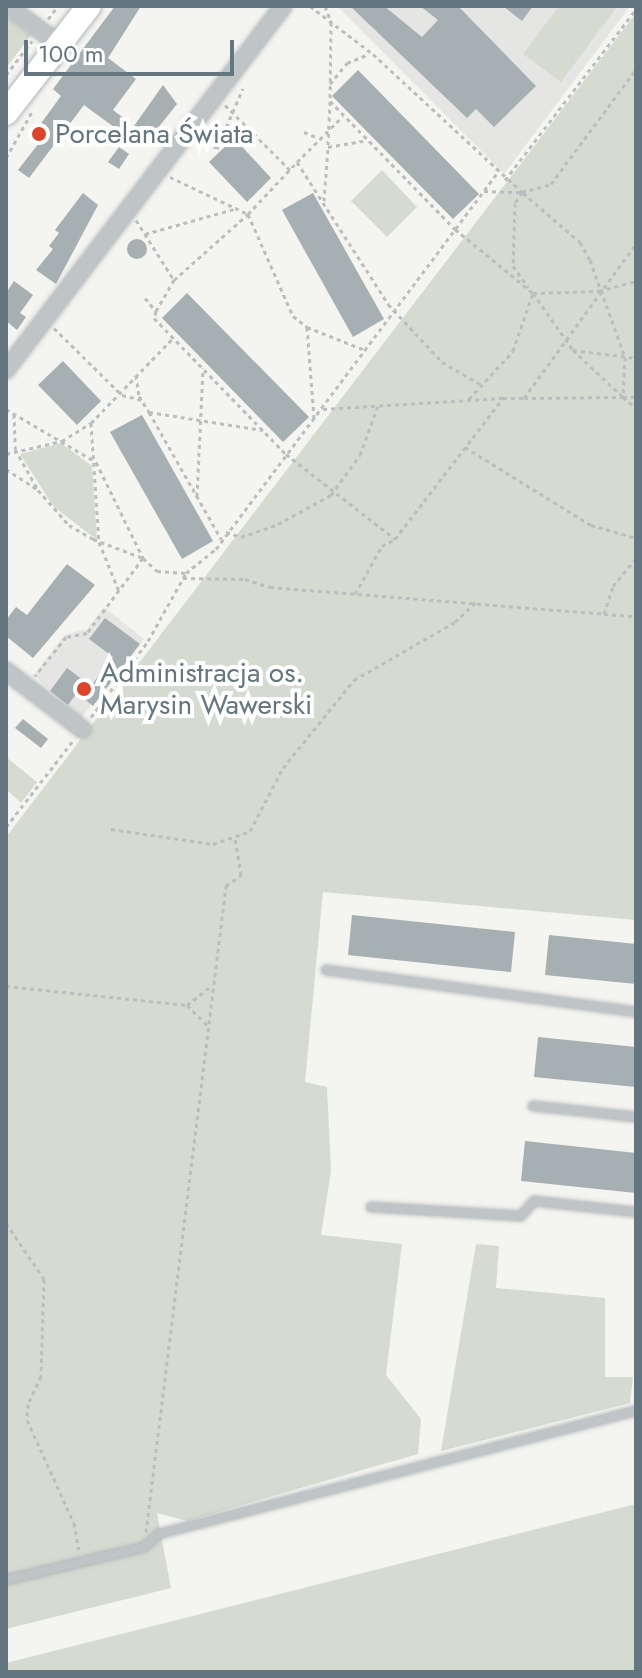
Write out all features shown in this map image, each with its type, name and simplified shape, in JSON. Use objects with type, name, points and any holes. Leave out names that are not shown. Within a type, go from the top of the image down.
[{"type":"street","points":[[7,6],[59,44]]},
{"type":"street","points":[[6,113],[89,6]]},
{"type":"street","points":[[6,370],[283,6]]},
{"type":"street","points":[[6,671],[82,729]]},
{"type":"lane","points":[[326,970],[636,1012]]},
{"type":"lane","points":[[533,1106],[636,1117]]},
{"type":"lane","points":[[371,1207],[521,1216],[534,1201],[636,1212]]},
{"type":"lane","points":[[6,1580],[144,1547],[159,1534],[636,1411]]},
{"type":"path","points":[[310,6],[373,54],[497,174],[580,242],[625,357],[623,397]]},
{"type":"path","points":[[324,201],[331,22],[325,6]]},
{"type":"path","points":[[505,180],[636,9]]},
{"type":"path","points":[[329,85],[347,63],[373,54]]},
{"type":"path","points":[[484,191],[522,192],[551,184],[636,69]]},
{"type":"path","points":[[200,132],[217,149],[243,88]]},
{"type":"path","points":[[330,101],[455,229],[533,293],[599,291],[636,281]]},
{"type":"path","points":[[223,102],[290,170]]},
{"type":"path","points":[[6,158],[36,104]]},
{"type":"path","points":[[344,115],[248,214],[174,280],[154,318],[286,454],[331,495],[395,539]]},
{"type":"path","points":[[304,132],[319,139]]},
{"type":"path","points":[[328,147],[368,140]]},
{"type":"path","points":[[297,162],[374,286],[442,362],[480,384]]},
{"type":"path","points":[[6,827],[148,641],[186,573],[210,556],[497,174]]},
{"type":"path","points":[[166,175],[248,214],[293,316],[307,327],[365,350]]},
{"type":"path","points":[[522,192],[515,203],[513,266],[573,350],[636,408]]},
{"type":"path","points":[[145,234],[235,208]]},
{"type":"path","points":[[134,217],[174,280]]},
{"type":"path","points":[[524,398],[564,337],[636,244]]},
{"type":"path","points":[[469,399],[513,351],[533,293]]},
{"type":"path","points":[[145,298],[156,311]]},
{"type":"path","points":[[45,321],[119,392],[142,400]]},
{"type":"path","points":[[307,327],[314,420]]},
{"type":"path","points":[[6,454],[62,441],[91,423],[173,338]]},
{"type":"path","points":[[573,350],[636,358]]},
{"type":"path","points":[[197,496],[197,419],[203,368]]},
{"type":"path","points":[[136,375],[142,400],[221,539]]},
{"type":"path","points":[[322,409],[469,399],[636,397]]},
{"type":"path","points":[[355,594],[382,546],[395,539],[503,398]]},
{"type":"path","points":[[226,532],[241,537],[278,524],[331,495],[360,455],[379,403]]},
{"type":"path","points":[[6,409],[92,459],[143,558],[157,571],[186,573]]},
{"type":"path","points":[[149,412],[263,430]]},
{"type":"path","points":[[14,414],[16,452],[38,490],[69,525],[99,542],[143,558]]},
{"type":"path","points":[[91,423],[99,542],[119,591]]},
{"type":"path","points":[[465,447],[591,525],[636,538]]},
{"type":"path","points":[[6,469],[38,490]]},
{"type":"path","points":[[26,676],[37,675],[66,637],[87,633],[143,558]]},
{"type":"path","points":[[604,614],[613,586],[636,559]]},
{"type":"path","points":[[183,578],[245,579],[270,587],[636,616]]},
{"type":"path","points":[[111,829],[213,844],[250,831],[283,768],[354,680],[455,622],[476,602]]},
{"type":"path","points":[[144,1547],[226,886],[241,875],[235,837]]},
{"type":"path","points":[[6,986],[187,1005],[208,1026]]},
{"type":"path","points":[[187,1005],[212,986]]},
{"type":"path","points":[[6,1223],[44,1279],[41,1376],[28,1404],[27,1420],[74,1523],[81,1562]]},
{"type":"shaded area","points":[[337,6],[630,6],[504,174]]},
{"type":"shaded area","points":[[559,6],[616,8],[561,82],[523,54]]},
{"type":"shaded area","points":[[636,13],[636,920],[323,892],[305,1082],[327,1087],[331,1171],[321,1235],[402,1244],[386,1375],[421,1419],[418,1454],[187,1521],[157,1513],[171,1588],[6,1629],[6,837]]},
{"type":"shaded area","points":[[6,17],[31,35],[6,68]]},
{"type":"shaded area","points":[[382,170],[417,207],[387,237],[351,201]]},
{"type":"shaded area","points":[[61,443],[92,466],[97,540],[53,506],[20,454]]},
{"type":"shaded area","points":[[104,607],[144,639],[80,719],[34,675],[64,635],[87,629]]},
{"type":"shaded area","points":[[6,757],[37,782],[21,803],[6,789]]},
{"type":"shaded area","points":[[476,1244],[499,1246],[496,1288],[605,1298],[605,1377],[633,1377],[630,1403],[441,1451]]},
{"type":"shaded area","points":[[636,1504],[636,1672],[6,1672],[6,1663]]},
{"type":"building","points":[[115,6],[141,6],[108,58],[136,79],[113,110],[126,120],[118,130],[84,105],[29,178],[18,170],[39,143],[31,137],[61,96],[53,89]]},
{"type":"building","points":[[350,6],[384,6],[422,37],[438,20],[420,6],[458,6],[536,86],[494,127],[476,109],[467,118]]},
{"type":"building","points":[[503,6],[533,6],[522,21]]},
{"type":"building","points":[[358,70],[479,194],[453,219],[332,96]]},
{"type":"building","points":[[163,85],[177,104],[150,138],[134,126]]},
{"type":"building","points":[[234,138],[271,178],[247,202],[209,162]]},
{"type":"building","points":[[119,147],[129,154],[119,169],[108,162]]},
{"type":"building","points":[[83,193],[98,205],[56,284],[36,270],[53,249],[49,246],[59,233],[55,230]]},
{"type":"building","points":[[313,193],[384,319],[353,337],[282,210]]},
{"type":"building","points":[[137,239],[144,242],[147,249],[144,256],[137,259],[130,256],[127,249],[130,242]]},
{"type":"building","points":[[14,281],[33,295],[20,313],[26,317],[17,330],[6,321],[6,293]]},
{"type":"building","points":[[187,293],[309,417],[283,442],[162,318]]},
{"type":"building","points":[[63,361],[101,401],[77,425],[38,385]]},
{"type":"building","points":[[142,415],[213,541],[182,559],[110,432]]},
{"type":"building","points":[[67,564],[95,585],[33,658],[6,636],[6,620],[16,607],[27,615]]},
{"type":"building","points":[[105,618],[140,644],[93,706],[77,693],[68,705],[50,691],[67,668],[91,686],[113,657],[89,639]]},
{"type":"building","points":[[23,719],[48,739],[41,748],[15,728]]},
{"type":"building","points":[[352,915],[515,932],[511,972],[348,955]]},
{"type":"building","points":[[549,935],[636,944],[636,984],[545,975]]},
{"type":"building","points":[[538,1037],[636,1047],[636,1087],[534,1077]]},
{"type":"building","points":[[525,1141],[636,1153],[636,1193],[521,1181]]},
{"type":"place","name":"Porcelana Świata","points":[[39,134]]},
{"type":"place","name":"Administracja os. Marysin Wawerski","points":[[84,689]]}]
